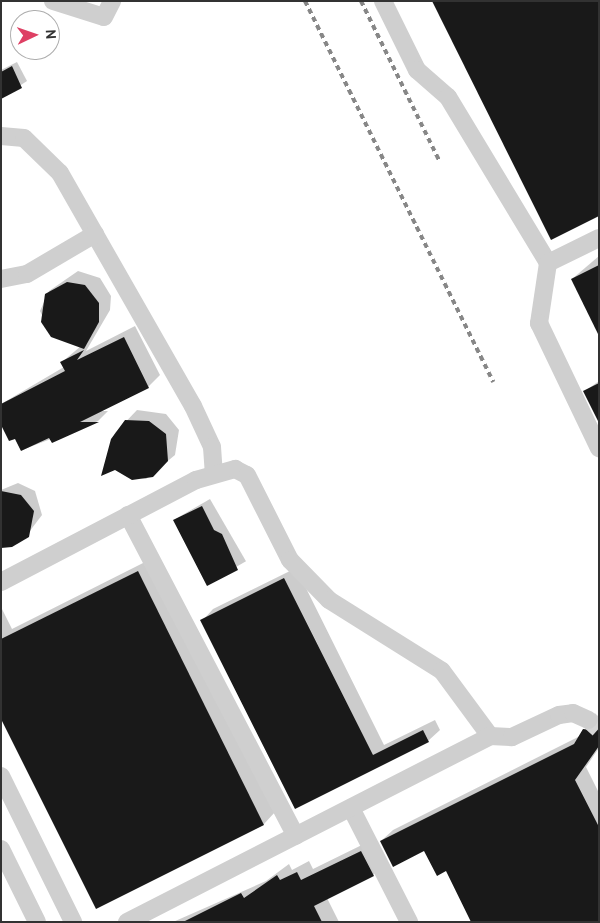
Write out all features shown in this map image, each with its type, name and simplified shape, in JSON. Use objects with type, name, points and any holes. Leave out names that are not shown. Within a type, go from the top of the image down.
[{"type":"lane","points":[[53,1],[104,17],[112,1]]},
{"type":"lane","points":[[383,1],[417,70],[448,97],[548,263],[539,323],[599,448]]},
{"type":"lane","points":[[1,136],[24,138],[37,148],[60,173],[193,406],[212,447],[214,473]]},
{"type":"lane","points":[[1,279],[27,274],[95,234]]},
{"type":"lane","points":[[548,263],[599,238]]},
{"type":"lane","points":[[1,582],[128,515],[214,473],[235,469],[247,475],[290,560],[329,600],[442,671],[490,736]]},
{"type":"lane","points":[[128,515],[296,836]]},
{"type":"lane","points":[[127,922],[490,736],[512,737],[559,715],[574,713],[589,720]]},
{"type":"lane","points":[[1,776],[72,922]]},
{"type":"lane","points":[[351,808],[409,922]]},
{"type":"lane","points":[[1,849],[37,922]]},
{"type":"building","points":[[432,1],[599,1],[599,216],[551,240]]},
{"type":"building","points":[[12,66],[22,88],[1,99],[1,72]]},
{"type":"building","points":[[599,265],[599,336],[571,279]]},
{"type":"building","points":[[67,282],[85,285],[99,303],[99,322],[84,349],[51,337],[41,322],[45,294]]},
{"type":"building","points":[[124,337],[149,388],[80,422],[99,422],[52,443],[49,438],[21,451],[15,439],[9,441],[1,425],[1,404],[65,371],[60,362],[84,350],[77,360]]},
{"type":"building","points":[[599,383],[599,423],[583,391]]},
{"type":"building","points":[[125,420],[149,421],[166,434],[168,461],[153,477],[132,480],[115,470],[101,476],[111,439]]},
{"type":"building","points":[[1,491],[21,495],[34,511],[29,537],[12,547],[1,548]]},
{"type":"building","points":[[202,506],[214,530],[222,534],[238,570],[207,586],[173,520]]},
{"type":"building","points":[[138,571],[264,825],[96,909],[1,719],[1,639]]},
{"type":"building","points":[[284,578],[373,755],[423,730],[429,742],[295,809],[200,620]]},
{"type":"building","points":[[599,724],[599,746],[575,780],[599,827],[599,922],[471,922],[446,871],[437,876],[424,851],[393,867],[380,841],[574,744],[583,729],[591,730]]},
{"type":"building","points":[[361,851],[374,876],[314,906],[322,922],[183,922],[241,893],[244,898],[277,875],[280,880],[297,872],[301,880]]},
{"type":"tunnel","points":[[589,720],[599,729]]},
{"type":"railway","points":[[305,1],[493,382]]},
{"type":"railway","points":[[361,1],[439,160]]}]
